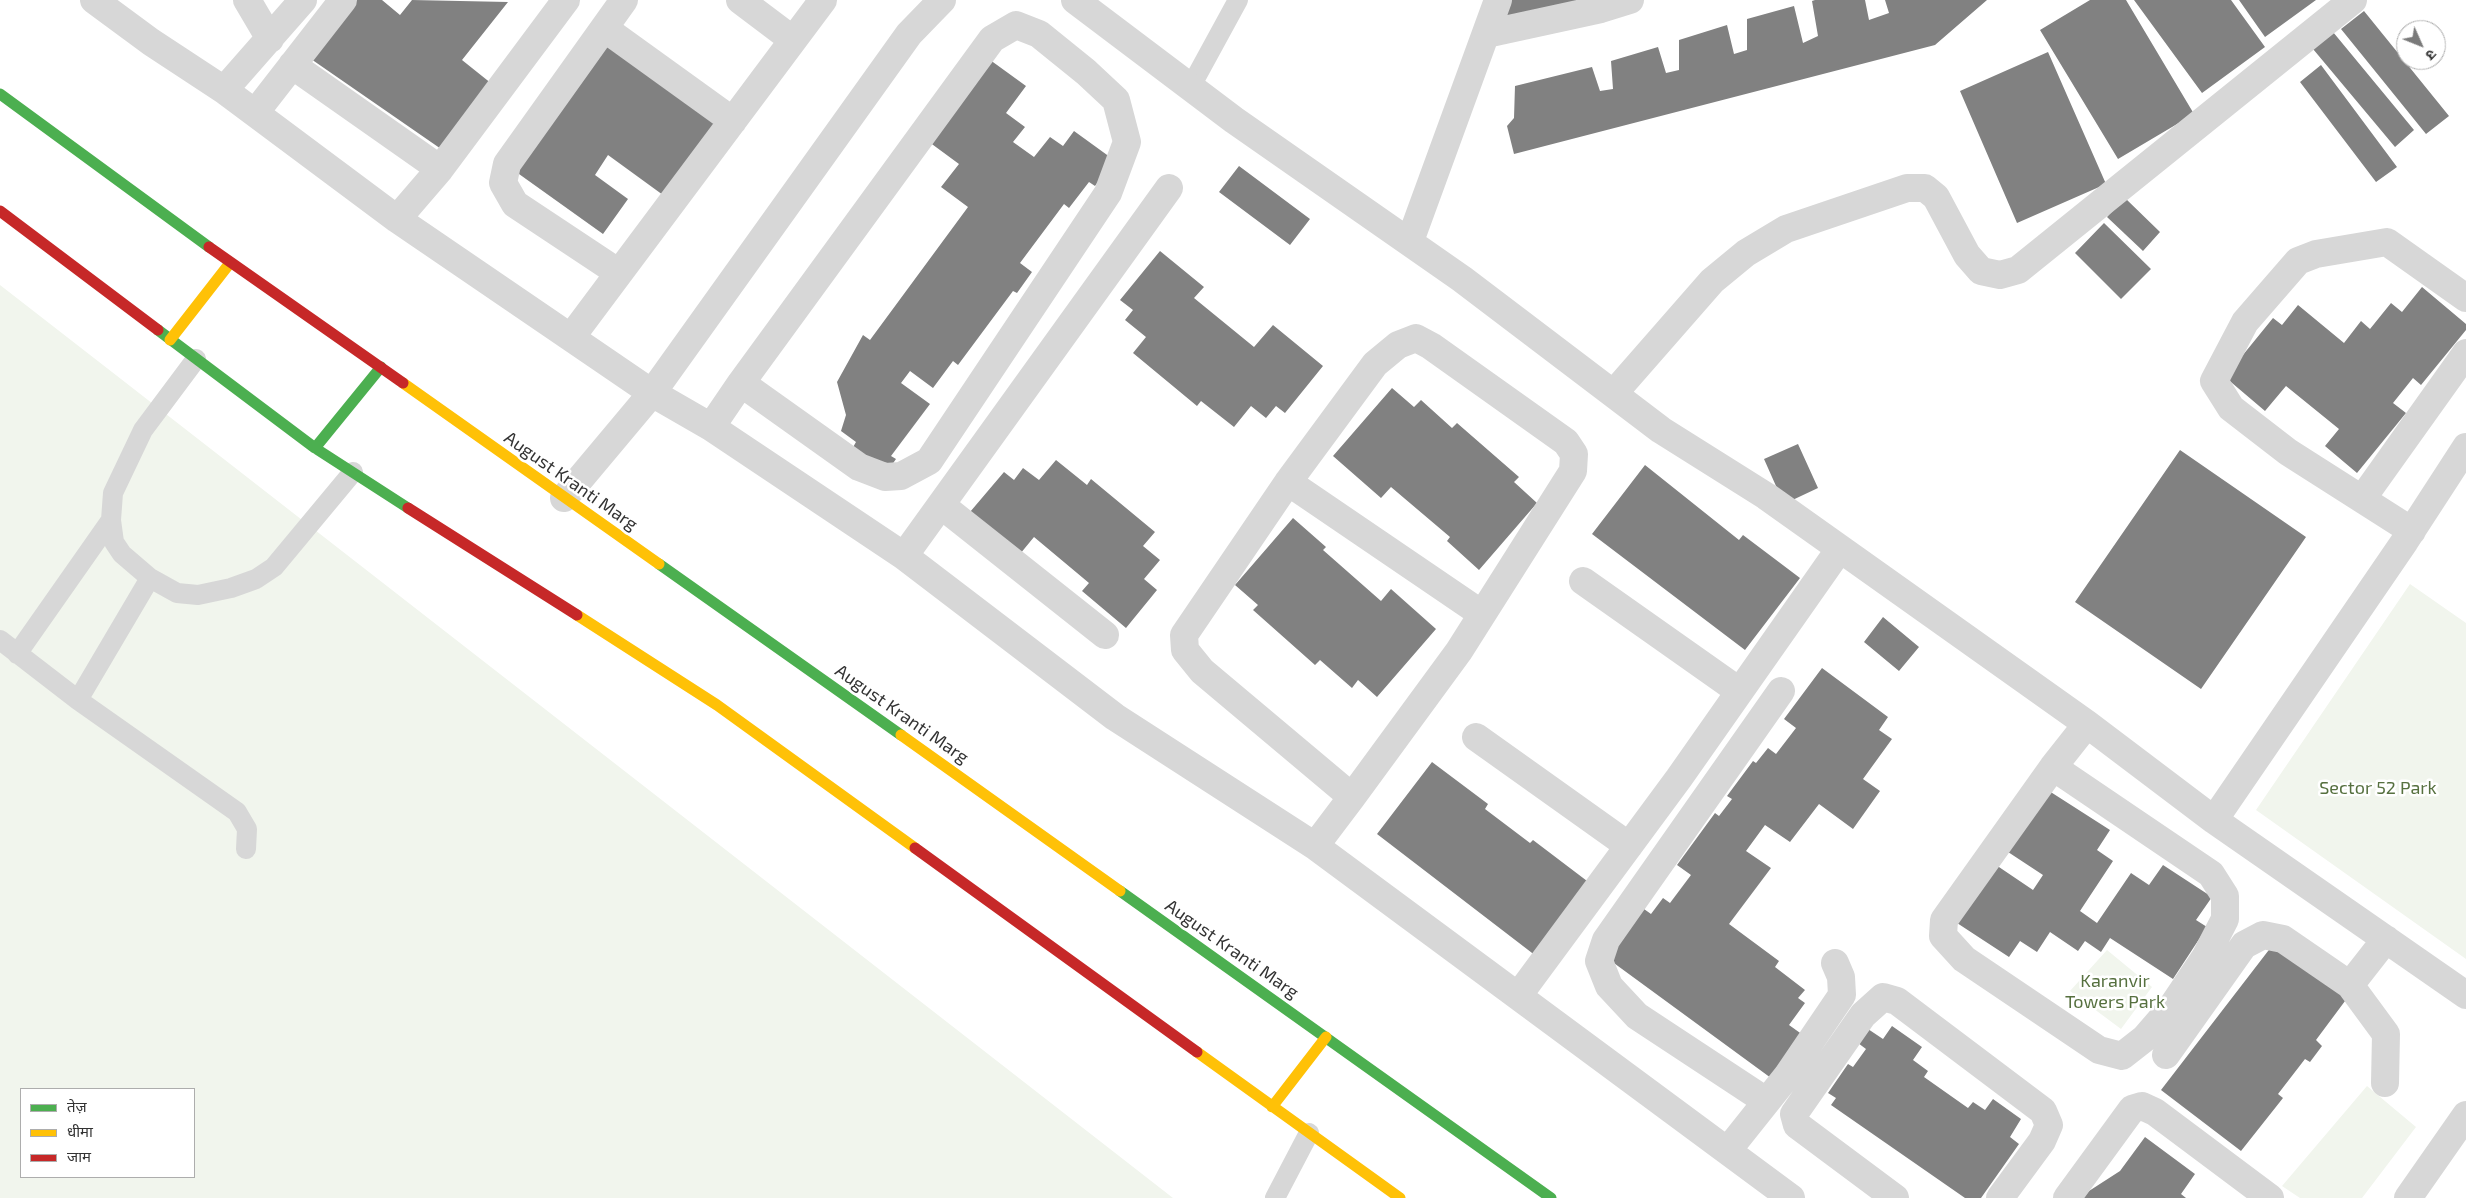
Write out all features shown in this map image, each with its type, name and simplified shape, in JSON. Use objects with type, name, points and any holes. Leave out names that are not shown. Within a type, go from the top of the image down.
[{"type":"main road","name":"August Kranti Marg","points":[[0,94],[230,263],[721,607],[1551,1198]]},
{"type":"main road","points":[[0,212],[315,448],[717,705],[1400,1198]]},
{"type":"main road","points":[[170,340],[230,263]]},
{"type":"main road","points":[[315,448],[381,367]]},
{"type":"main road","points":[[1272,1107],[1326,1037]]},
{"type":"street","points":[[94,0],[151,42],[224,90],[397,219],[572,336],[652,393],[712,427],[904,556],[1115,717],[1315,846],[1791,1198]]},
{"type":"street","points":[[247,0],[270,39]]},
{"type":"street","points":[[224,90],[303,0]]},
{"type":"street","points":[[255,113],[343,0]]},
{"type":"street","points":[[397,219],[440,169],[566,0]]},
{"type":"street","points":[[619,273],[515,204],[503,183],[507,164],[624,0]]},
{"type":"street","points":[[740,0],[793,40]]},
{"type":"street","points":[[572,336],[823,0]]},
{"type":"street","points":[[564,498],[652,393],[909,34],[942,0]]},
{"type":"street","points":[[1075,0],[1234,120],[1410,241],[1661,430],[1766,496],[1839,550],[2087,724],[2214,820],[2466,995]]},
{"type":"street","points":[[1410,241],[1498,0]]},
{"type":"street","points":[[1486,34],[1601,9],[1630,0]]},
{"type":"street","points":[[1614,393],[1712,281],[1746,253],[1786,229],[1907,188],[1925,188],[1936,197],[1968,255],[1981,271],[2000,275],[2018,270],[2352,0]]},
{"type":"street","points":[[712,427],[741,382],[992,39],[1016,25],[1039,34],[1086,72],[1116,100],[1127,142],[1108,193],[929,461],[901,476],[885,477],[859,467],[741,382]]},
{"type":"street","points":[[604,28],[733,121]]},
{"type":"street","points":[[292,65],[440,169]]},
{"type":"street","points":[[904,556],[1169,188]]},
{"type":"street","points":[[2412,531],[2288,452],[2231,408],[2214,381],[2245,322],[2298,261],[2316,254],[2388,242],[2466,298]]},
{"type":"street","points":[[1315,846],[1352,797],[1459,651],[1573,471],[1574,454],[1566,442],[1432,346],[1416,338],[1398,345],[1375,364],[1288,482],[1184,635],[1185,650],[1202,671],[1352,797]]},
{"type":"street","points":[[2362,499],[2466,353]]},
{"type":"street","points":[[2214,820],[2412,531],[2466,447]]},
{"type":"street","points":[[1288,482],[1482,614]]},
{"type":"street","points":[[941,505],[1105,635]]},
{"type":"street","points":[[1518,996],[1629,846],[1839,550]]},
{"type":"street","points":[[1583,581],[1740,691]]},
{"type":"street","points":[[1766,1101],[1637,1016],[1609,986],[1599,961],[1606,940],[1781,691]]},
{"type":"street","points":[[2053,766],[2211,874],[2225,896],[2225,919],[2206,956],[2166,1014],[2145,1038],[2122,1056],[2098,1050],[1964,959],[1943,936],[1944,920],[2053,766],[2087,724]]},
{"type":"street","points":[[1476,737],[1629,846]]},
{"type":"street","points":[[2166,1055],[2244,945],[2263,935],[2283,939],[2350,985],[2386,1034],[2386,1083]]},
{"type":"street","points":[[2350,985],[2386,939]]},
{"type":"street","points":[[1728,1150],[1787,1076],[1842,995],[1841,977],[1835,963]]},
{"type":"street","points":[[1895,1198],[1797,1125],[1794,1114],[1863,1015],[1882,997],[1897,1001],[2043,1111],[2049,1125],[2042,1141],[2000,1198]]},
{"type":"street","points":[[2067,1198],[2132,1109],[2142,1106],[2155,1112],[2270,1198]]},
{"type":"street","points":[[2408,1198],[2466,1115]]},
{"type":"lane","points":[[1190,88],[1238,0]]},
{"type":"lane","points":[[196,359],[142,430],[113,493],[111,520],[114,542],[122,554],[150,578],[177,593],[198,595],[231,588],[256,579],[274,568],[353,472]]},
{"type":"lane","points":[[17,654],[111,520]]},
{"type":"lane","points":[[78,700],[150,578]]},
{"type":"lane","points":[[0,640],[78,700],[237,812],[247,829],[246,849]]},
{"type":"lane","points":[[1274,1198],[1309,1133]]},
{"type":"green space","points":[[0,285],[1173,1198],[0,1198]]},
{"type":"green space","name":"Sector 52 Park","points":[[2410,584],[2466,623],[2466,959],[2256,810]]},
{"type":"green space","name":"Karanvir Towers Park","points":[[2107,950],[2152,987],[2121,1029],[2070,991]]},
{"type":"green space","points":[[2367,1086],[2416,1127],[2362,1198],[2300,1198],[2282,1186]]},
{"type":"building","points":[[357,0],[382,0],[400,15],[412,0],[508,2],[462,60],[497,88],[444,151],[311,59]]},
{"type":"building","points":[[1508,0],[1583,0],[1503,26]]},
{"type":"building","points":[[1865,0],[1869,20],[1889,13],[1885,0],[1987,0],[1935,45],[1514,154],[1507,126],[1514,118],[1515,86],[1592,67],[1600,91],[1613,89],[1611,61],[1658,47],[1666,73],[1679,70],[1679,40],[1727,25],[1734,54],[1747,50],[1747,19],[1794,6],[1803,43],[1818,36],[1812,1]]},
{"type":"building","points":[[2090,0],[2126,0],[2194,114],[2118,159],[2040,30]]},
{"type":"building","points":[[2134,0],[2231,0],[2265,47],[2202,93]]},
{"type":"building","points":[[2239,0],[2316,0],[2265,37]]},
{"type":"building","points":[[2364,11],[2396,51],[2396,70],[2412,70],[2449,116],[2426,134],[2341,29]]},
{"type":"building","points":[[2333,32],[2414,130],[2395,147],[2313,49]]},
{"type":"building","points":[[603,42],[717,125],[663,195],[608,155],[595,175],[628,199],[603,234],[512,169]]},
{"type":"building","points":[[2048,52],[2106,184],[2017,223],[1960,91]]},
{"type":"building","points":[[986,57],[1026,86],[1006,113],[1025,127],[1013,142],[1034,157],[1050,137],[1063,146],[1074,131],[1114,160],[1095,186],[1089,182],[1069,208],[1064,204],[1020,263],[1032,272],[1017,293],[1013,291],[958,365],[953,361],[933,388],[910,371],[901,383],[930,404],[891,456],[896,459],[887,472],[852,449],[856,442],[841,431],[846,415],[837,382],[863,335],[870,340],[968,207],[941,187],[959,164],[925,139]]},
{"type":"building","points":[[2321,65],[2397,167],[2376,182],[2300,82]]},
{"type":"building","points":[[1239,166],[1310,219],[1290,245],[1219,192]]},
{"type":"building","points":[[2125,198],[2160,232],[2143,251],[2107,217]]},
{"type":"building","points":[[2104,223],[2151,269],[2121,299],[2075,253]]},
{"type":"building","points":[[1160,251],[1204,287],[1194,298],[1254,347],[1273,325],[1323,366],[1285,413],[1276,406],[1266,418],[1251,406],[1234,427],[1201,401],[1197,406],[1133,353],[1146,337],[1125,320],[1133,310],[1120,300]]},
{"type":"building","points":[[2422,287],[2466,324],[2466,330],[2421,385],[2413,378],[2393,403],[2406,413],[2357,473],[2325,446],[2339,429],[2286,386],[2265,411],[2225,377],[2273,318],[2282,325],[2298,305],[2344,343],[2361,321],[2370,329],[2391,303],[2402,312]]},
{"type":"building","points":[[1392,388],[1414,407],[1421,400],[1452,428],[1457,423],[1519,477],[1514,482],[1537,503],[1479,570],[1447,541],[1450,537],[1391,487],[1381,498],[1333,456]]},
{"type":"building","points":[[1798,444],[1818,488],[1784,504],[1764,459]]},
{"type":"building","points":[[2180,450],[2306,537],[2201,689],[2075,602]]},
{"type":"building","points":[[1056,460],[1087,485],[1091,479],[1155,532],[1143,546],[1160,560],[1144,579],[1157,590],[1126,628],[1082,591],[1089,583],[1034,537],[1020,554],[970,512],[1004,472],[1014,480],[1023,468],[1039,480]]},
{"type":"building","points":[[1645,465],[1739,540],[1743,535],[1800,578],[1745,650],[1592,534]]},
{"type":"building","points":[[1293,518],[1326,547],[1323,550],[1381,601],[1391,589],[1436,629],[1377,697],[1358,680],[1352,688],[1320,660],[1315,665],[1253,610],[1258,605],[1235,585]]},
{"type":"building","points":[[1883,617],[1919,647],[1899,671],[1864,642]]},
{"type":"building","points":[[1822,668],[1888,717],[1879,730],[1892,739],[1863,779],[1880,791],[1853,829],[1819,804],[1790,842],[1765,825],[1746,851],[1771,868],[1729,924],[1779,961],[1775,967],[1805,990],[1798,998],[1805,1003],[1789,1025],[1803,1035],[1771,1078],[1607,958],[1644,909],[1651,914],[1663,898],[1670,903],[1691,875],[1677,865],[1715,813],[1719,816],[1732,799],[1727,796],[1753,761],[1756,763],[1768,748],[1776,754],[1796,728],[1784,719]]},
{"type":"building","points":[[1432,762],[1488,804],[1485,809],[1530,843],[1533,840],[1591,884],[1536,956],[1377,834]]},
{"type":"building","points":[[2046,789],[2110,830],[2097,850],[2113,861],[2080,911],[2097,923],[2131,873],[2149,885],[2163,865],[2212,897],[2196,920],[2207,927],[2173,979],[2110,938],[2101,952],[2085,941],[2078,951],[2050,932],[2037,952],[2020,941],[2009,957],[1957,923],[1996,865],[2033,890],[2043,875],[2005,850]]},
{"type":"building","points":[[2275,942],[2348,997],[2316,1040],[2322,1046],[2310,1062],[2305,1059],[2278,1094],[2283,1098],[2241,1151],[2161,1090]]},
{"type":"building","points":[[1892,1026],[1922,1047],[1913,1060],[1928,1071],[1924,1077],[1968,1108],[1973,1102],[1985,1110],[1993,1099],[2021,1119],[2010,1137],[2019,1144],[1981,1198],[1965,1198],[1831,1105],[1836,1098],[1828,1093],[1848,1064],[1853,1067],[1866,1049],[1858,1043],[1868,1029],[1883,1039]]},
{"type":"building","points":[[2145,1137],[2195,1174],[2181,1194],[2186,1198],[2083,1198],[2089,1191],[2120,1171]]},
{"type":"traffic: fast","points":[[0,94],[209,247]]},
{"type":"traffic: fast","points":[[158,330],[315,448],[408,508]]},
{"type":"traffic: fast","points":[[315,448],[381,367]]},
{"type":"traffic: fast","points":[[659,564],[901,735]]},
{"type":"traffic: fast","points":[[1120,891],[1551,1198]]},
{"type":"traffic: slow","points":[[170,340],[230,263]]},
{"type":"traffic: slow","points":[[403,383],[659,564]]},
{"type":"traffic: slow","points":[[577,615],[717,705],[915,848]]},
{"type":"traffic: slow","points":[[901,735],[1120,891]]},
{"type":"traffic: slow","points":[[1272,1107],[1326,1037]]},
{"type":"traffic: slow","points":[[1197,1052],[1400,1198]]},
{"type":"traffic: jam","points":[[0,211],[158,330]]},
{"type":"traffic: jam","points":[[209,247],[403,383]]},
{"type":"traffic: jam","points":[[408,508],[577,615]]},
{"type":"traffic: jam","points":[[915,848],[1197,1052]]}]
